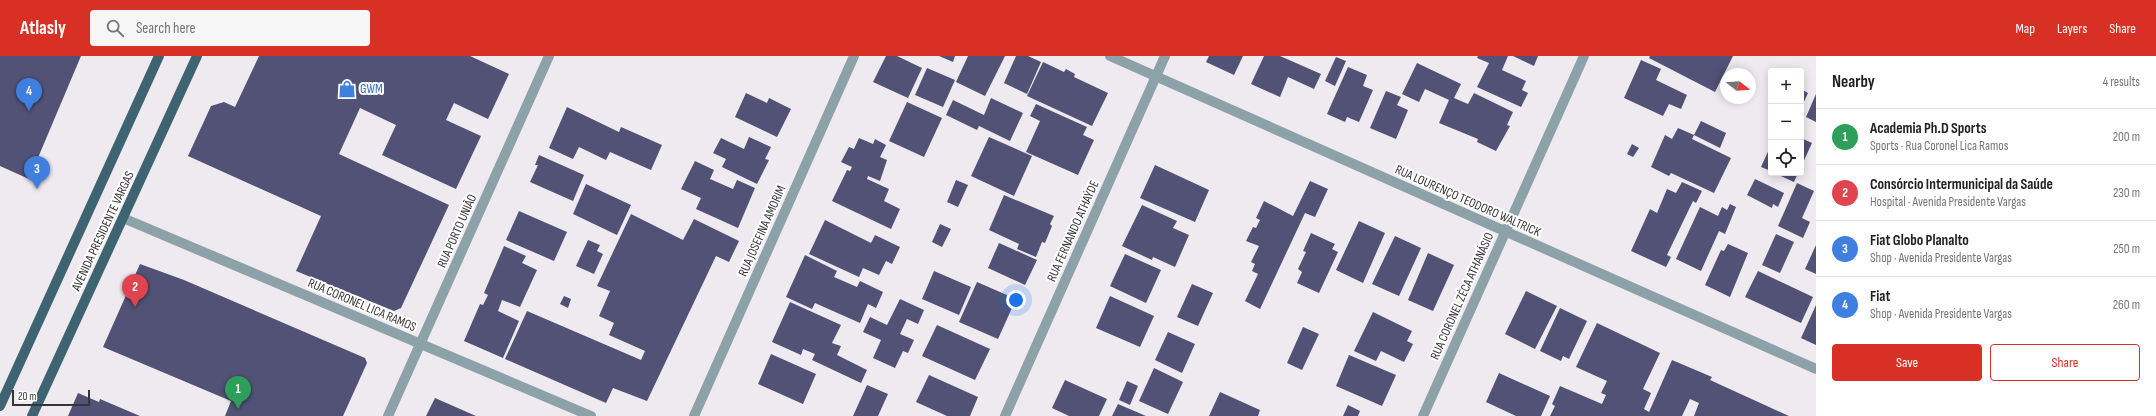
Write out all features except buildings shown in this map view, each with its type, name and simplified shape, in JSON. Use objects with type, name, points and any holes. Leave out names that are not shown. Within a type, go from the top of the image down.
[{"type":"main road","name":"AVENIDA PRESIDENTE VARGAS","points":[[0,406],[159,56]]},
{"type":"main road","name":"AVENIDA PRESIDENTE VARGAS","points":[[32,416],[197,56]]},
{"type":"street","name":"RUA PORTO UNIÃO","points":[[388,416],[549,56]]},
{"type":"street","name":"RUA JOSEFINA AMORIM","points":[[694,416],[854,56]]},
{"type":"street","name":"RUA LOURENÇO TEODORO WALTRICK","points":[[1110,56],[1816,369]]},
{"type":"street","name":"RUA FERNANDO ATHAÝDE","points":[[1005,416],[1165,56]]},
{"type":"street","name":"RUA CORONEL ZÉCA ATHANÁSIO","points":[[1423,416],[1584,56]]},
{"type":"street","name":"RUA CORONEL LICA RAMOS","points":[[123,218],[591,416]]},
{"type":"place","name":"GWM","points":[[347,89]]},
{"type":"place","name":"Fiat","points":[[29,111]]},
{"type":"place","name":"Fiat Globo Planalto","points":[[37,189]]},
{"type":"place","name":"Consórcio Intermunicipal da Saúde","points":[[135,307]]},
{"type":"place","name":"Academia Ph.D Sports","points":[[238,409]]}]
